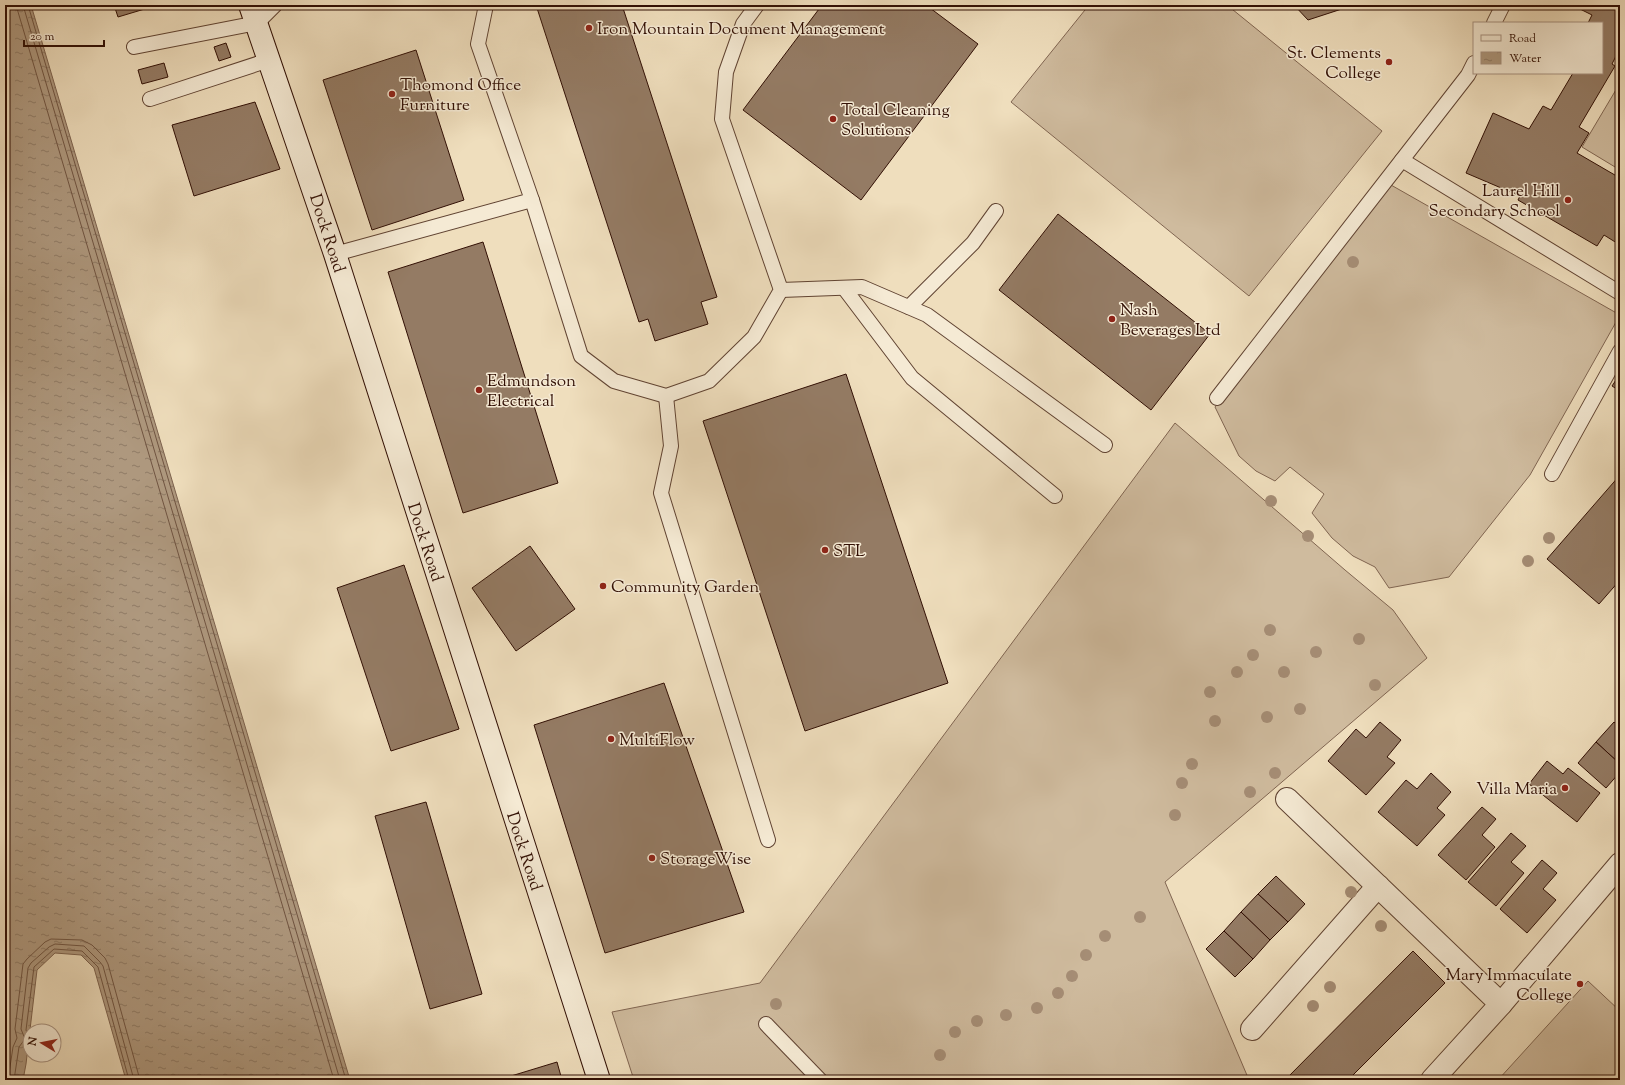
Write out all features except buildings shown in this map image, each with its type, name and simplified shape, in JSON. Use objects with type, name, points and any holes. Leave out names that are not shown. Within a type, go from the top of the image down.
[{"type":"main road","name":"Dock Road","points":[[254,14],[335,254],[599,1080]]},
{"type":"main road","points":[[1287,799],[1501,1004]]},
{"type":"main road","points":[[1432,1080],[1501,1004],[1620,864]]},
{"type":"main road","points":[[1252,1028],[1378,886]]},
{"type":"lane","points":[[134,47],[254,14],[275,5]]},
{"type":"lane","points":[[486,5],[478,44],[532,200],[581,356],[614,381],[666,396],[709,381],[754,337],[780,290],[722,119],[726,72],[743,24],[757,5]]},
{"type":"lane","points":[[1494,22],[1503,5]]},
{"type":"lane","points":[[150,99],[269,60]]},
{"type":"lane","points":[[1217,398],[1468,75],[1473,65]]},
{"type":"lane","points":[[1402,160],[1620,293]]},
{"type":"lane","points":[[335,254],[532,200]]},
{"type":"lane","points":[[909,307],[973,243],[996,212]]},
{"type":"lane","points":[[780,290],[862,287],[927,315],[1105,445]]},
{"type":"lane","points":[[844,288],[912,378],[1055,496]]},
{"type":"lane","points":[[1552,474],[1620,351]]},
{"type":"lane","points":[[666,396],[671,446],[661,493],[768,840]]},
{"type":"lane","points":[[766,1024],[820,1080]]},
{"type":"shaded area","points":[[1089,5],[1227,5],[1382,131],[1249,296],[1011,102]]},
{"type":"shaded area","points":[[1620,83],[1620,170],[1582,147]]},
{"type":"shaded area","points":[[1391,185],[1620,315],[1530,475],[1449,577],[1389,588],[1375,567],[1353,556],[1332,538],[1312,513],[1324,494],[1290,467],[1275,481],[1256,471],[1239,456],[1215,407]]},
{"type":"shaded area","points":[[1175,423],[1393,610],[1427,658],[1165,882],[1249,1080],[634,1080],[612,1012],[760,983]]},
{"type":"shaded area","points":[[1588,981],[1620,1011],[1620,1080],[1498,1080]]},
{"type":"water","points":[[5,5],[31,5],[350,1080],[126,1080],[94,968],[81,955],[55,953],[37,970],[31,1023],[22,1023],[22,1063],[26,1063],[23,1080],[5,1080]]},
{"type":"place","name":"Iron Mountain Document Management","points":[[589,28]]},
{"type":"place","name":"St. Clements College","points":[[1389,62]]},
{"type":"place","name":"Thomond Office Furniture","points":[[392,94]]},
{"type":"place","name":"Total Cleaning Solutions","points":[[833,119]]},
{"type":"place","name":"Laurel Hill Secondary School","points":[[1568,200]]},
{"type":"place","name":"Nash Beverages Ltd","points":[[1112,319]]},
{"type":"place","name":"Edmundson Electrical","points":[[479,390]]},
{"type":"place","name":"STL","points":[[825,550]]},
{"type":"place","name":"Community Garden","points":[[603,586]]},
{"type":"place","name":"MultiFlow","points":[[611,739]]},
{"type":"place","name":"Villa Maria","points":[[1565,788]]},
{"type":"place","name":"StorageWise","points":[[652,858]]},
{"type":"place","name":"Mary Immaculate College","points":[[1580,984]]}]
